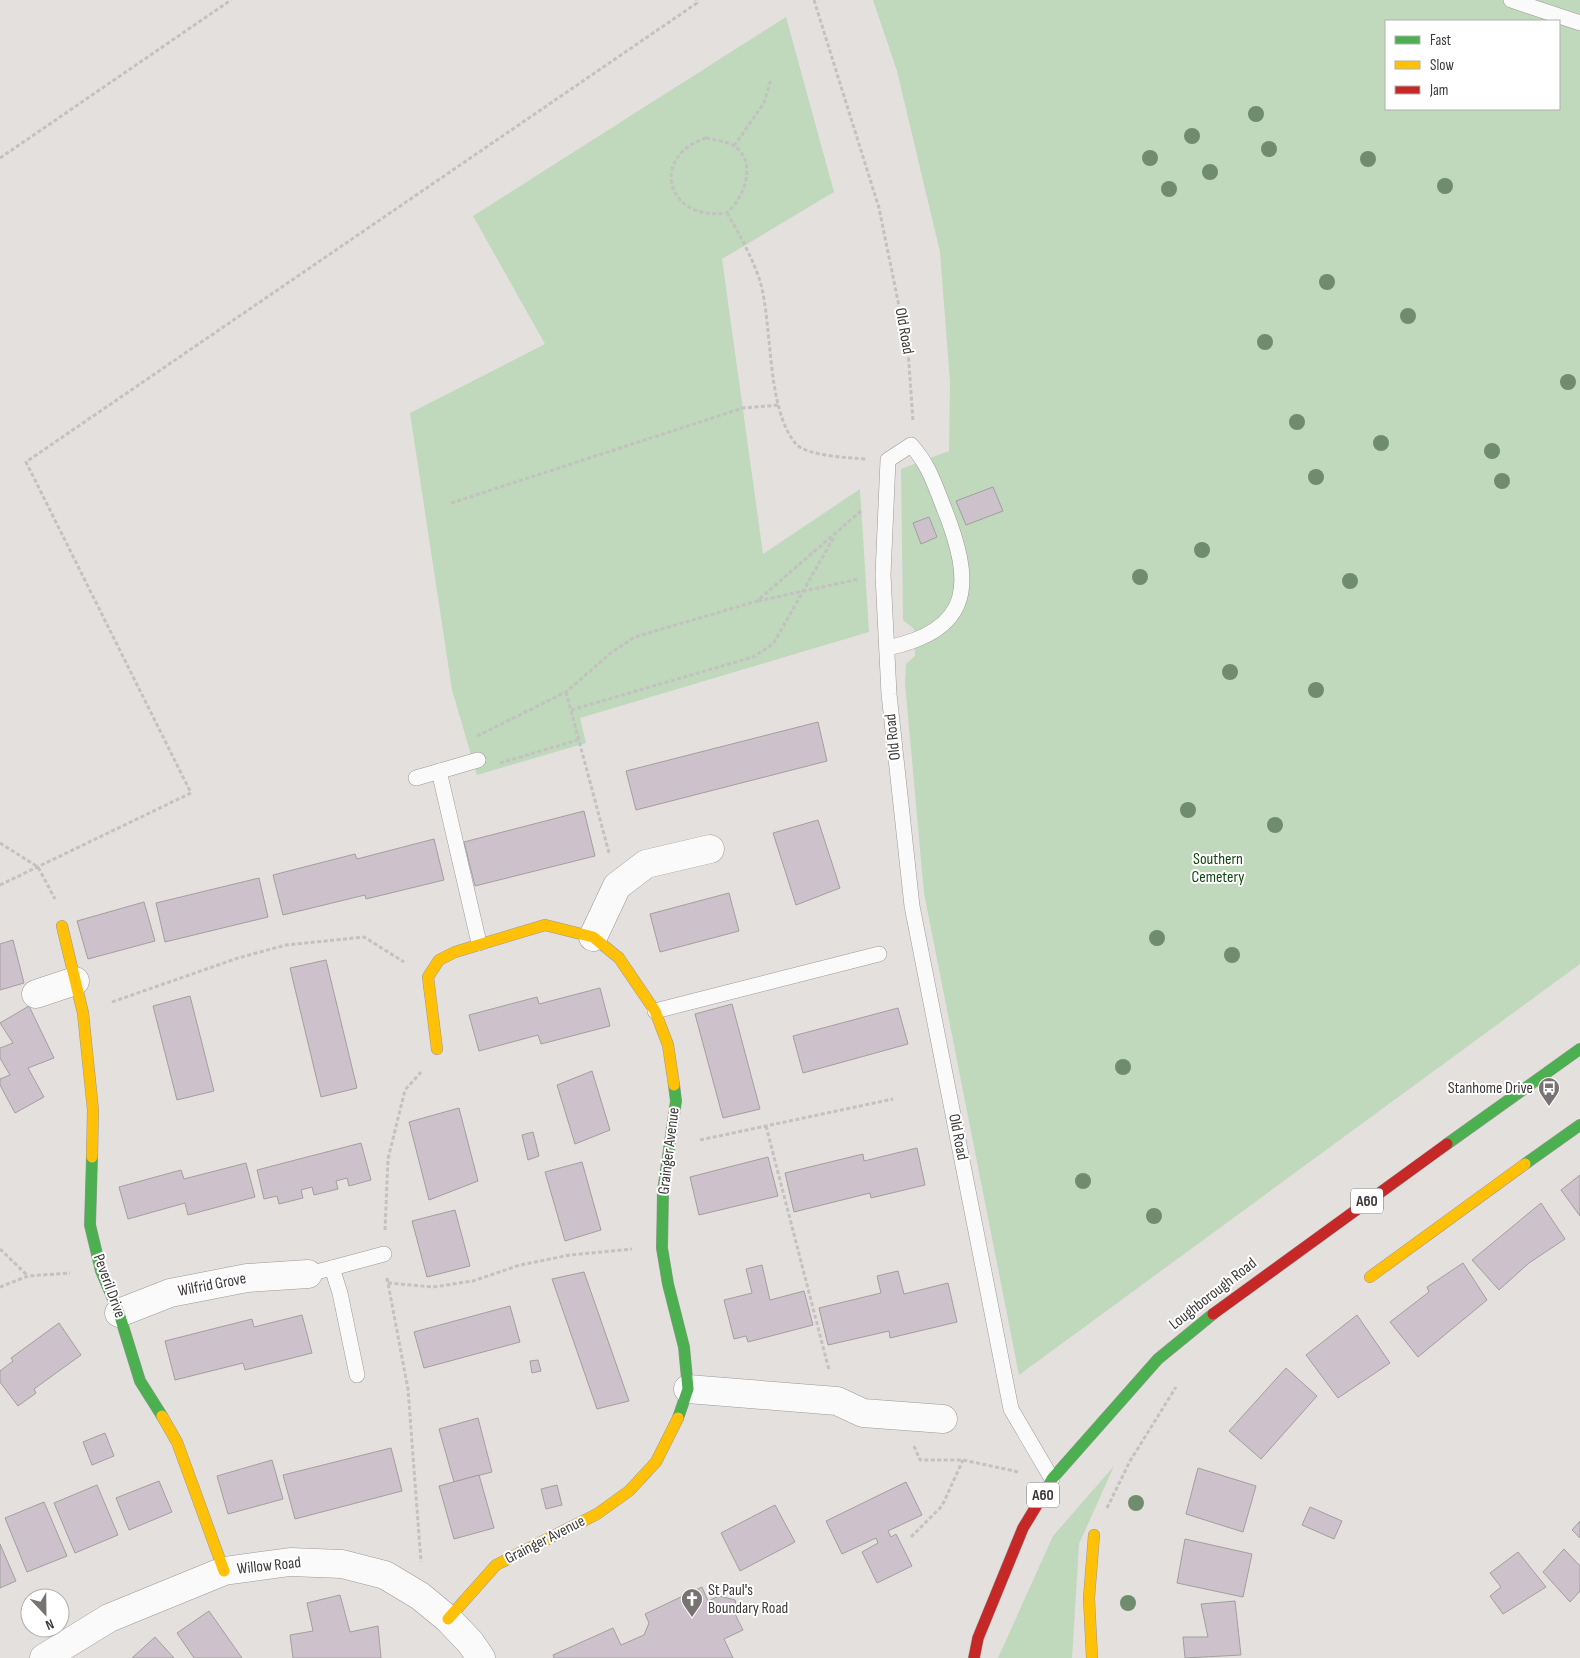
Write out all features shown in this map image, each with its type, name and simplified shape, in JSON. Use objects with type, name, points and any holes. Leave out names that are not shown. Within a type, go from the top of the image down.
[{"type":"street","points":[[593,937],[617,886],[646,864],[710,849]]},
{"type":"street","name":"Peveril Drive","points":[[62,926],[83,1012],[93,1110],[90,1225],[101,1271],[119,1313],[140,1381],[177,1442],[224,1571]]},
{"type":"street","name":"Grainger Avenue","points":[[428,977],[439,960],[479,943],[546,926],[593,937],[619,958],[655,1011],[668,1045],[674,1073],[676,1101],[663,1191],[662,1248],[668,1284],[684,1347],[688,1389],[675,1428],[656,1462],[629,1491],[597,1514],[496,1565],[448,1619]]},
{"type":"street","points":[[428,977],[437,1049]]},
{"type":"street","points":[[36,994],[75,981]]},
{"type":"street","name":"Loughborough Road","points":[[974,1658],[978,1638],[1023,1528],[1052,1479],[1158,1359],[1233,1297],[1580,1049]]},
{"type":"street","points":[[1370,1277],[1580,1125]]},
{"type":"street","name":"Wilfrid Grove","points":[[119,1313],[170,1293],[247,1278],[320,1271]]},
{"type":"street","points":[[688,1389],[837,1401],[863,1413],[943,1419]]},
{"type":"street","points":[[1092,1658],[1089,1598],[1094,1535]]},
{"type":"street","name":"Willow Road","points":[[44,1658],[109,1618],[224,1571],[290,1562],[342,1564],[384,1575],[420,1596],[448,1619],[470,1642],[481,1658]]},
{"type":"lane","points":[[1511,0],[1580,23]]},
{"type":"lane","points":[[886,648],[914,642],[941,627],[954,612],[961,594],[956,539],[925,460],[911,445],[888,460]]},
{"type":"lane","name":"Old Road","points":[[888,460],[883,575],[886,648],[889,694],[912,906],[1011,1410],[1052,1479]]},
{"type":"lane","points":[[416,778],[478,760]]},
{"type":"lane","points":[[439,771],[479,943]]},
{"type":"lane","points":[[655,1011],[878,954]]},
{"type":"lane","points":[[357,1375],[340,1293],[320,1271],[384,1254]]},
{"type":"path","points":[[0,158],[231,0]]},
{"type":"path","points":[[0,885],[192,793],[26,462],[697,3],[696,0]]},
{"type":"path","name":"Old Road","points":[[814,0],[879,208],[908,350],[913,416],[911,445]]},
{"type":"path","points":[[734,146],[764,103],[771,79]]},
{"type":"path","points":[[706,138],[734,146],[744,154],[748,166],[741,197],[727,213],[705,213],[678,200],[672,190],[671,174],[682,150],[694,142],[706,138]]},
{"type":"path","points":[[727,213],[746,244],[760,283],[779,405],[786,426],[797,445],[811,452],[888,460]]},
{"type":"path","points":[[451,503],[743,408],[779,405]]},
{"type":"path","points":[[757,601],[836,535],[886,487]]},
{"type":"path","points":[[571,710],[752,657],[773,644],[836,535]]},
{"type":"path","points":[[578,740],[481,769],[472,738],[566,692],[612,652],[635,637],[757,601],[883,575]]},
{"type":"path","points":[[566,692],[617,886]]},
{"type":"path","points":[[0,843],[38,867],[53,892],[62,926]]},
{"type":"path","points":[[83,1012],[238,958],[286,945],[364,937],[428,977]]},
{"type":"path","points":[[420,1596],[422,1550],[408,1388],[384,1254],[388,1158],[405,1090],[415,1081],[437,1049]]},
{"type":"path","points":[[671,1146],[893,1099]]},
{"type":"path","points":[[766,1126],[837,1401]]},
{"type":"path","points":[[0,1248],[28,1276]]},
{"type":"path","points":[[388,1283],[434,1287],[473,1281],[520,1266],[570,1255],[662,1248]]},
{"type":"path","points":[[0,1287],[28,1276],[101,1271]]},
{"type":"path","points":[[1094,1535],[1130,1461],[1177,1385]]},
{"type":"path","points":[[898,1416],[899,1433],[911,1438],[920,1460],[963,1460],[1052,1479]]},
{"type":"path","points":[[911,1537],[942,1506],[963,1460]]},
{"type":"green space","name":"Southern Cemetery","points":[[873,0],[1580,0],[1580,964],[1019,1375],[924,893],[905,683],[906,664],[915,656],[914,629],[903,620],[901,469],[949,451],[950,382],[940,252],[897,71]]},
{"type":"green space","points":[[786,17],[834,192],[722,259],[763,554],[860,489],[869,632],[580,718],[586,743],[477,775],[452,690],[410,413],[545,344],[473,216]]},
{"type":"green space","points":[[1114,1466],[1079,1544],[1072,1658],[998,1658],[1053,1536]]},
{"type":"building","points":[[993,487],[1003,511],[966,525],[956,501]]},
{"type":"building","points":[[929,517],[937,537],[921,544],[913,523]]},
{"type":"building","points":[[818,722],[827,761],[636,810],[626,771]]},
{"type":"building","points":[[584,811],[595,856],[475,886],[464,842]]},
{"type":"building","points":[[818,820],[840,888],[796,905],[773,833]]},
{"type":"building","points":[[434,839],[444,880],[366,899],[365,895],[283,915],[273,875],[355,854],[357,859]]},
{"type":"building","points":[[259,878],[268,917],[165,942],[156,903]]},
{"type":"building","points":[[729,893],[739,931],[660,952],[650,914]]},
{"type":"building","points":[[144,902],[155,941],[88,959],[77,921]]},
{"type":"building","points":[[13,940],[24,983],[0,990],[0,944]]},
{"type":"building","points":[[326,960],[357,1088],[321,1097],[290,968]]},
{"type":"building","points":[[600,988],[610,1026],[541,1044],[538,1035],[479,1051],[469,1015],[537,997],[539,1004]]},
{"type":"building","points":[[190,996],[214,1091],[177,1100],[153,1006]]},
{"type":"building","points":[[732,1004],[760,1109],[723,1118],[695,1014]]},
{"type":"building","points":[[29,1006],[54,1058],[28,1068],[44,1097],[15,1113],[0,1085],[0,1079],[10,1075],[0,1058],[0,1048],[13,1043],[0,1023]]},
{"type":"building","points":[[898,1008],[908,1044],[803,1073],[793,1036]]},
{"type":"building","points":[[592,1071],[610,1130],[575,1144],[557,1085]]},
{"type":"building","points":[[459,1108],[478,1181],[429,1200],[409,1122]]},
{"type":"building","points":[[533,1132],[539,1156],[528,1160],[522,1135]]},
{"type":"building","points":[[361,1143],[371,1180],[349,1186],[347,1178],[336,1181],[338,1189],[314,1195],[312,1187],[301,1190],[303,1198],[279,1204],[277,1196],[264,1199],[257,1170]]},
{"type":"building","points":[[917,1148],[925,1185],[871,1198],[870,1193],[794,1212],[785,1173],[863,1154],[864,1161]]},
{"type":"building","points":[[768,1157],[778,1196],[699,1215],[690,1177]]},
{"type":"building","points":[[582,1162],[601,1230],[565,1241],[545,1172]]},
{"type":"building","points":[[246,1163],[255,1197],[188,1215],[185,1203],[128,1219],[119,1187],[181,1170],[184,1179]]},
{"type":"building","points":[[1580,1175],[1580,1216],[1561,1190]]},
{"type":"building","points":[[1541,1203],[1565,1239],[1529,1263],[1499,1290],[1472,1260]]},
{"type":"building","points":[[455,1210],[470,1266],[427,1277],[412,1221]]},
{"type":"building","points":[[1463,1263],[1487,1300],[1418,1357],[1390,1322],[1429,1292],[1427,1287]]},
{"type":"building","points":[[762,1265],[770,1300],[804,1291],[813,1325],[748,1342],[746,1336],[734,1339],[724,1300],[752,1293],[746,1269]]},
{"type":"building","points":[[898,1271],[904,1294],[948,1283],[957,1322],[890,1338],[889,1331],[828,1345],[819,1308],[881,1293],[877,1276]]},
{"type":"building","points":[[584,1272],[629,1401],[597,1409],[552,1279]]},
{"type":"building","points":[[510,1306],[520,1342],[424,1368],[414,1332]]},
{"type":"building","points":[[302,1315],[312,1353],[245,1370],[243,1363],[175,1380],[165,1341],[252,1319],[254,1327]]},
{"type":"building","points":[[1357,1315],[1390,1363],[1338,1398],[1306,1355]]},
{"type":"building","points":[[59,1323],[81,1355],[34,1389],[36,1393],[18,1406],[0,1382],[0,1371],[13,1361],[11,1358]]},
{"type":"building","points":[[538,1360],[541,1371],[532,1373],[530,1361]]},
{"type":"building","points":[[1286,1368],[1317,1396],[1261,1459],[1229,1431]]},
{"type":"building","points":[[478,1418],[492,1472],[454,1482],[439,1429]]},
{"type":"building","points":[[105,1433],[114,1456],[92,1465],[83,1442]]},
{"type":"building","points":[[391,1448],[402,1491],[295,1519],[283,1475]]},
{"type":"building","points":[[272,1460],[283,1499],[228,1514],[217,1476]]},
{"type":"building","points":[[1198,1468],[1256,1486],[1243,1532],[1186,1514]]},
{"type":"building","points":[[479,1475],[494,1528],[454,1539],[439,1486]]},
{"type":"building","points":[[159,1481],[172,1512],[129,1530],[116,1498]]},
{"type":"building","points":[[906,1482],[922,1515],[888,1531],[891,1537],[896,1534],[912,1566],[877,1583],[862,1552],[878,1543],[876,1538],[842,1554],[826,1521]]},
{"type":"building","points":[[97,1485],[118,1535],[75,1553],[54,1503]]},
{"type":"building","points":[[557,1485],[562,1505],[546,1509],[541,1489]]},
{"type":"building","points":[[44,1502],[67,1556],[27,1572],[5,1518]]},
{"type":"building","points":[[775,1505],[795,1542],[740,1571],[721,1533]]},
{"type":"building","points":[[1310,1507],[1342,1521],[1334,1539],[1302,1525]]},
{"type":"building","points":[[1580,1521],[1580,1538],[1572,1530]]},
{"type":"building","points":[[1185,1539],[1252,1554],[1243,1597],[1177,1583]]},
{"type":"building","points":[[0,1544],[16,1581],[0,1588]]},
{"type":"building","points":[[1564,1549],[1580,1566],[1580,1591],[1570,1602],[1543,1572]]},
{"type":"building","points":[[1518,1552],[1546,1587],[1503,1614],[1490,1596],[1501,1587],[1490,1573]]},
{"type":"building","name":"St Paul's Boundary Road","points":[[702,1587],[708,1601],[719,1596],[735,1600],[737,1607],[734,1612],[743,1630],[724,1639],[733,1658],[554,1658],[553,1655],[613,1628],[621,1645],[644,1635],[649,1623],[645,1614]]},
{"type":"building","points":[[340,1595],[350,1632],[378,1626],[381,1658],[293,1658],[290,1635],[313,1631],[307,1603]]},
{"type":"building","points":[[1235,1601],[1241,1655],[1185,1658],[1183,1637],[1208,1637],[1201,1604]]},
{"type":"building","points":[[209,1611],[242,1658],[194,1658],[177,1633]]},
{"type":"building","points":[[155,1637],[174,1658],[132,1658]]},
{"type":"traffic: fast","points":[[1447,1144],[1580,1049]]},
{"type":"traffic: fast","points":[[674,1085],[676,1101],[663,1191],[662,1248],[668,1284],[684,1347],[688,1389],[678,1418]]},
{"type":"traffic: fast","points":[[1525,1164],[1580,1125]]},
{"type":"traffic: fast","points":[[92,1157],[90,1225],[101,1271],[119,1313],[140,1381],[162,1416]]},
{"type":"traffic: fast","points":[[1046,1490],[1052,1479],[1158,1359],[1213,1314]]},
{"type":"traffic: slow","points":[[437,1049],[428,977],[439,960],[455,952],[545,925],[593,937],[619,958],[655,1011],[668,1045],[674,1085]]},
{"type":"traffic: slow","points":[[62,926],[83,1013],[93,1110],[92,1157]]},
{"type":"traffic: slow","points":[[1370,1277],[1525,1164]]},
{"type":"traffic: slow","points":[[162,1416],[177,1442],[224,1571]]},
{"type":"traffic: slow","points":[[448,1619],[496,1565],[597,1514],[629,1491],[656,1462],[678,1418]]},
{"type":"traffic: slow","points":[[1092,1658],[1089,1598],[1094,1535]]},
{"type":"traffic: jam","points":[[1213,1314],[1447,1144]]},
{"type":"traffic: jam","points":[[974,1658],[978,1638],[1023,1528],[1046,1490]]},
{"type":"place","name":"Stanhome Drive","points":[[1549,1107]]},
{"type":"place","name":"St Paul's Boundary Road","points":[[692,1618]]}]
